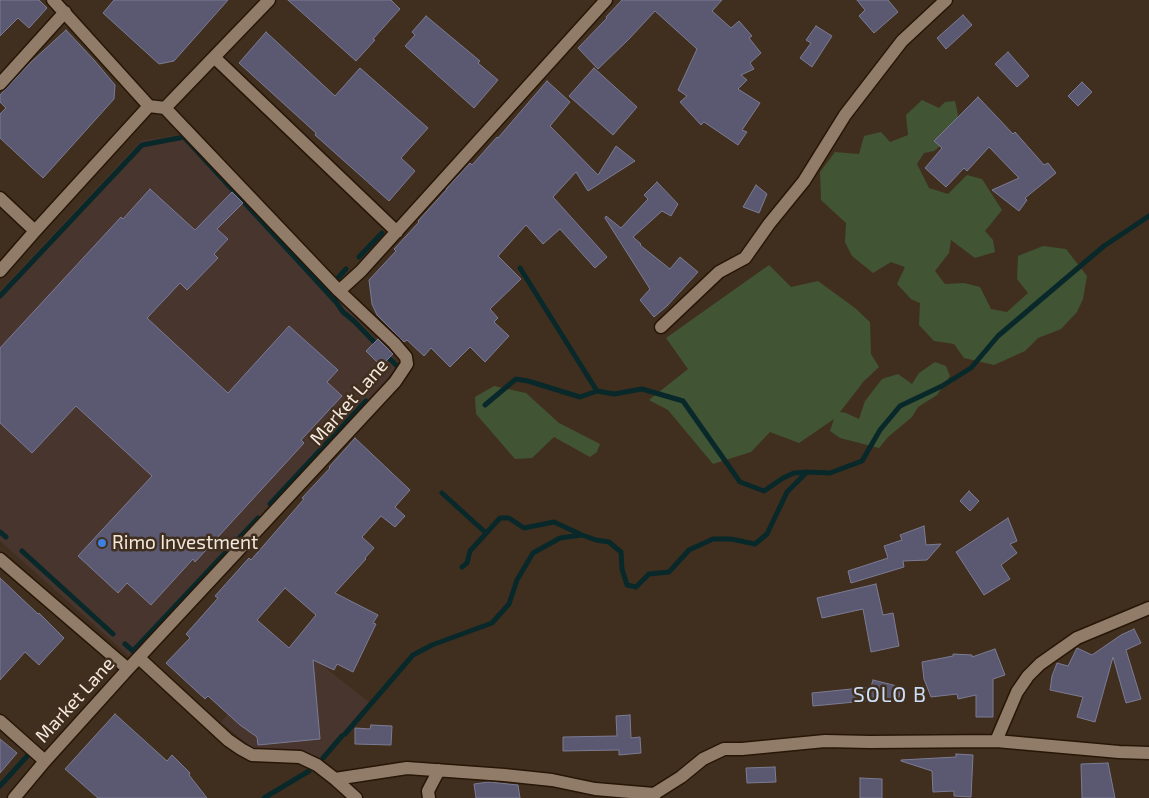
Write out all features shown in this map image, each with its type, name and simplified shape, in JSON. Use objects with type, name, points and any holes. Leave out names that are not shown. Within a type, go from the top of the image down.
[{"type":"street","points":[[53,0],[149,106],[165,108],[268,0]]},
{"type":"street","points":[[339,291],[361,271],[397,232],[606,0]]},
{"type":"street","points":[[661,327],[719,272],[745,258],[769,224],[804,181],[845,115],[902,41],[946,0]]},
{"type":"street","points":[[0,84],[65,12]]},
{"type":"street","points":[[214,57],[397,232]]},
{"type":"street","points":[[0,271],[149,106]]},
{"type":"street","name":"Market Lane","points":[[14,798],[128,669],[395,382],[407,364],[403,353],[339,291],[165,108]]},
{"type":"street","points":[[0,198],[35,231]]},
{"type":"street","points":[[0,559],[128,669]]},
{"type":"street","points":[[996,741],[1017,692],[1028,676],[1040,664],[1077,638],[1149,608]]},
{"type":"street","points":[[139,658],[228,740],[241,749],[252,755],[300,757],[317,765],[356,798]]},
{"type":"street","points":[[0,721],[45,761]]},
{"type":"street","points":[[335,779],[407,768],[542,779],[594,789],[654,796],[703,759],[724,748],[742,749],[825,741],[996,741],[1149,753]]},
{"type":"street","points":[[429,798],[428,791],[439,770]]},
{"type":"shaded area","points":[[184,134],[400,365],[129,656],[0,541],[0,291],[141,141]]},
{"type":"shaded area","points":[[288,647],[294,652],[299,647],[370,703],[321,760],[303,753],[252,748],[221,722]]},
{"type":"green space","points":[[922,100],[939,108],[945,102],[955,101],[958,115],[953,130],[944,143],[934,151],[924,153],[917,164],[929,188],[948,194],[967,175],[982,179],[1002,210],[985,231],[993,240],[995,252],[975,258],[951,240],[949,253],[935,271],[945,284],[964,283],[980,287],[991,309],[1007,312],[1028,293],[1017,279],[1018,256],[1043,246],[1066,249],[1087,276],[1083,299],[1077,312],[1061,329],[1038,338],[1025,351],[994,365],[964,358],[954,344],[934,341],[919,325],[920,303],[911,299],[897,284],[905,267],[891,262],[873,273],[852,256],[845,242],[846,223],[821,200],[820,172],[835,152],[859,154],[864,136],[881,132],[890,142],[908,135],[906,115]]},
{"type":"green space","points":[[769,265],[791,287],[818,281],[855,308],[870,322],[871,354],[879,367],[864,381],[840,412],[859,419],[865,401],[882,379],[898,374],[912,384],[919,373],[935,362],[946,366],[950,376],[937,395],[918,407],[912,417],[888,437],[879,448],[840,438],[830,431],[834,419],[799,443],[770,432],[751,452],[713,464],[668,410],[649,400],[688,369],[666,338]]},
{"type":"green space","points":[[494,386],[526,393],[559,423],[600,444],[597,452],[590,457],[554,437],[532,458],[515,459],[476,414],[475,397]]},
{"type":"building","points":[[0,0],[39,0],[47,8],[29,28],[18,18],[0,36]]},
{"type":"building","points":[[114,0],[228,0],[174,61],[159,64],[103,13]]},
{"type":"building","points":[[288,0],[391,0],[400,9],[356,61]]},
{"type":"building","points":[[622,0],[722,0],[712,11],[731,28],[739,21],[752,36],[749,38],[761,53],[750,63],[754,69],[741,75],[747,80],[738,89],[760,103],[742,130],[747,132],[738,145],[704,122],[701,125],[680,102],[687,96],[678,90],[697,49],[655,11],[598,69],[578,48]]},
{"type":"building","points":[[857,0],[888,0],[898,12],[874,33],[859,16],[865,10]]},
{"type":"building","points":[[963,15],[972,25],[946,49],[937,38]]},
{"type":"building","points":[[426,16],[480,61],[478,63],[498,80],[474,108],[405,46],[415,35],[412,32]]},
{"type":"building","points":[[816,26],[832,36],[812,67],[800,58],[811,43],[806,40]]},
{"type":"building","points":[[66,30],[115,85],[114,99],[43,178],[0,138],[0,114],[6,108],[0,102],[0,95],[31,62]]},
{"type":"building","points":[[266,32],[335,96],[360,68],[428,128],[401,158],[415,171],[389,201],[315,135],[316,133],[239,63]]},
{"type":"building","points":[[1008,52],[1029,76],[1017,87],[995,64]]},
{"type":"building","points":[[594,68],[637,107],[613,135],[569,96]]},
{"type":"building","points":[[547,81],[570,102],[550,126],[598,175],[616,146],[635,161],[588,191],[576,172],[553,197],[607,257],[595,268],[560,229],[543,244],[526,225],[498,256],[521,279],[490,309],[498,318],[494,322],[509,336],[485,362],[470,347],[450,367],[431,348],[424,356],[407,340],[404,342],[377,315],[372,304],[369,280],[396,251],[394,249],[446,189],[470,163],[472,165],[498,138]]},
{"type":"building","points":[[1082,82],[1092,92],[1078,106],[1068,96]]},
{"type":"building","points":[[978,97],[1013,134],[1015,132],[1044,165],[1048,163],[1056,173],[1025,198],[1027,200],[1019,211],[992,190],[1019,178],[989,147],[967,171],[964,168],[946,187],[925,168],[942,148],[934,141]]},
{"type":"building","points":[[657,182],[678,204],[671,216],[662,211],[633,237],[670,269],[680,257],[698,272],[667,306],[654,317],[640,300],[650,289],[605,218],[606,216],[621,228],[648,199],[644,195]]},
{"type":"building","points":[[756,185],[767,194],[759,213],[743,207]]},
{"type":"building","points":[[150,189],[195,230],[232,192],[243,203],[217,229],[228,239],[214,254],[218,258],[187,290],[180,283],[147,318],[228,393],[289,326],[338,370],[327,382],[342,396],[301,440],[304,443],[195,562],[193,559],[151,605],[127,583],[118,593],[78,556],[152,476],[76,406],[32,453],[0,423],[0,348],[121,217],[123,219]]},
{"type":"building","points":[[378,339],[393,354],[381,366],[366,351]]},
{"type":"building","points":[[355,438],[410,490],[395,507],[405,516],[395,527],[381,516],[362,537],[374,548],[335,593],[378,615],[373,623],[376,624],[353,672],[337,664],[334,670],[313,660],[320,739],[258,745],[257,737],[240,725],[208,696],[205,699],[166,663],[190,638],[186,634],[218,598],[215,596],[249,558],[251,560]],"holes":[[[285,588],[316,615],[289,648],[257,620]]]},
{"type":"building","points":[[969,491],[979,501],[970,511],[960,501]]},
{"type":"building","points":[[1008,518],[1017,541],[1010,544],[1017,553],[1001,565],[1010,579],[984,595],[956,552]]},
{"type":"building","points":[[924,526],[926,545],[941,544],[927,560],[903,561],[904,567],[851,583],[848,571],[888,558],[884,546],[902,540],[900,535]]},
{"type":"building","points":[[0,578],[64,638],[39,665],[25,652],[0,680]]},
{"type":"building","points":[[876,584],[883,615],[893,613],[899,646],[871,652],[863,609],[822,618],[817,598]]},
{"type":"building","points":[[1134,629],[1141,643],[1126,650],[1141,699],[1126,703],[1113,657],[1095,722],[1077,717],[1083,697],[1050,690],[1052,676],[1057,663],[1068,666],[1077,648],[1092,655],[1121,635]]},
{"type":"building","points":[[995,649],[1005,675],[993,679],[993,717],[976,717],[976,695],[958,699],[957,694],[931,697],[924,679],[922,662],[953,656],[953,654],[972,655],[972,657]]},
{"type":"building","points":[[873,680],[901,687],[898,702],[876,696],[876,700],[813,706],[812,693],[871,687]]},
{"type":"building","points":[[115,714],[167,761],[172,755],[190,773],[189,775],[207,798],[98,798],[65,769]]},
{"type":"building","points":[[630,715],[631,738],[640,737],[641,753],[619,755],[619,750],[563,751],[563,737],[617,736],[616,716]]},
{"type":"building","points":[[371,725],[392,726],[391,745],[355,744],[355,728],[370,729]]},
{"type":"building","points":[[0,739],[17,753],[0,773]]},
{"type":"building","points":[[956,754],[973,755],[971,797],[954,796],[954,791],[933,792],[932,771],[901,761],[956,757]]},
{"type":"building","points":[[1108,763],[1115,798],[1082,798],[1081,764]]},
{"type":"building","points":[[775,767],[776,782],[747,783],[746,768]]},
{"type":"building","points":[[860,778],[882,779],[882,798],[860,798]]},
{"type":"building","points":[[489,782],[518,785],[520,798],[476,798],[474,784]]},
{"type":"waterway","points":[[0,296],[142,145],[184,137],[336,302],[343,312],[379,347]]},
{"type":"waterway","points":[[345,734],[413,655],[432,645],[492,623],[509,604],[517,580],[533,553],[560,538],[582,535],[609,542],[621,552],[622,569],[627,585],[636,587],[649,574],[669,572],[689,550],[713,539],[731,539],[755,544],[767,534],[787,492],[807,472],[830,473],[862,461],[880,430],[900,406],[942,386],[971,368],[998,336],[1104,246],[1149,216]]},
{"type":"waterway","points":[[359,257],[382,233]]},
{"type":"waterway","points":[[520,268],[597,391]]},
{"type":"waterway","points":[[337,279],[346,269]]},
{"type":"waterway","points":[[385,354],[397,366]]},
{"type":"waterway","points":[[485,405],[516,379],[580,397],[597,391],[614,394],[642,389],[683,401],[740,482],[764,491],[794,473],[807,472]]},
{"type":"waterway","points":[[270,504],[366,401]]},
{"type":"waterway","points":[[442,493],[486,533]]},
{"type":"waterway","points":[[125,644],[133,651],[258,518]]},
{"type":"waterway","points":[[462,567],[467,563],[470,551],[500,518],[509,518],[524,528],[554,522],[580,534]]},
{"type":"waterway","points":[[0,532],[6,537]]},
{"type":"waterway","points":[[22,551],[113,634]]},
{"type":"waterway","points":[[323,758],[342,736]]},
{"type":"waterway","points":[[0,786],[29,754]]},
{"type":"waterway","points":[[264,798],[309,771]]},
{"type":"place","name":"Rimo Investment","points":[[102,543]]},
{"type":"district","name":"SOLO B","points":[[890,695]]}]
